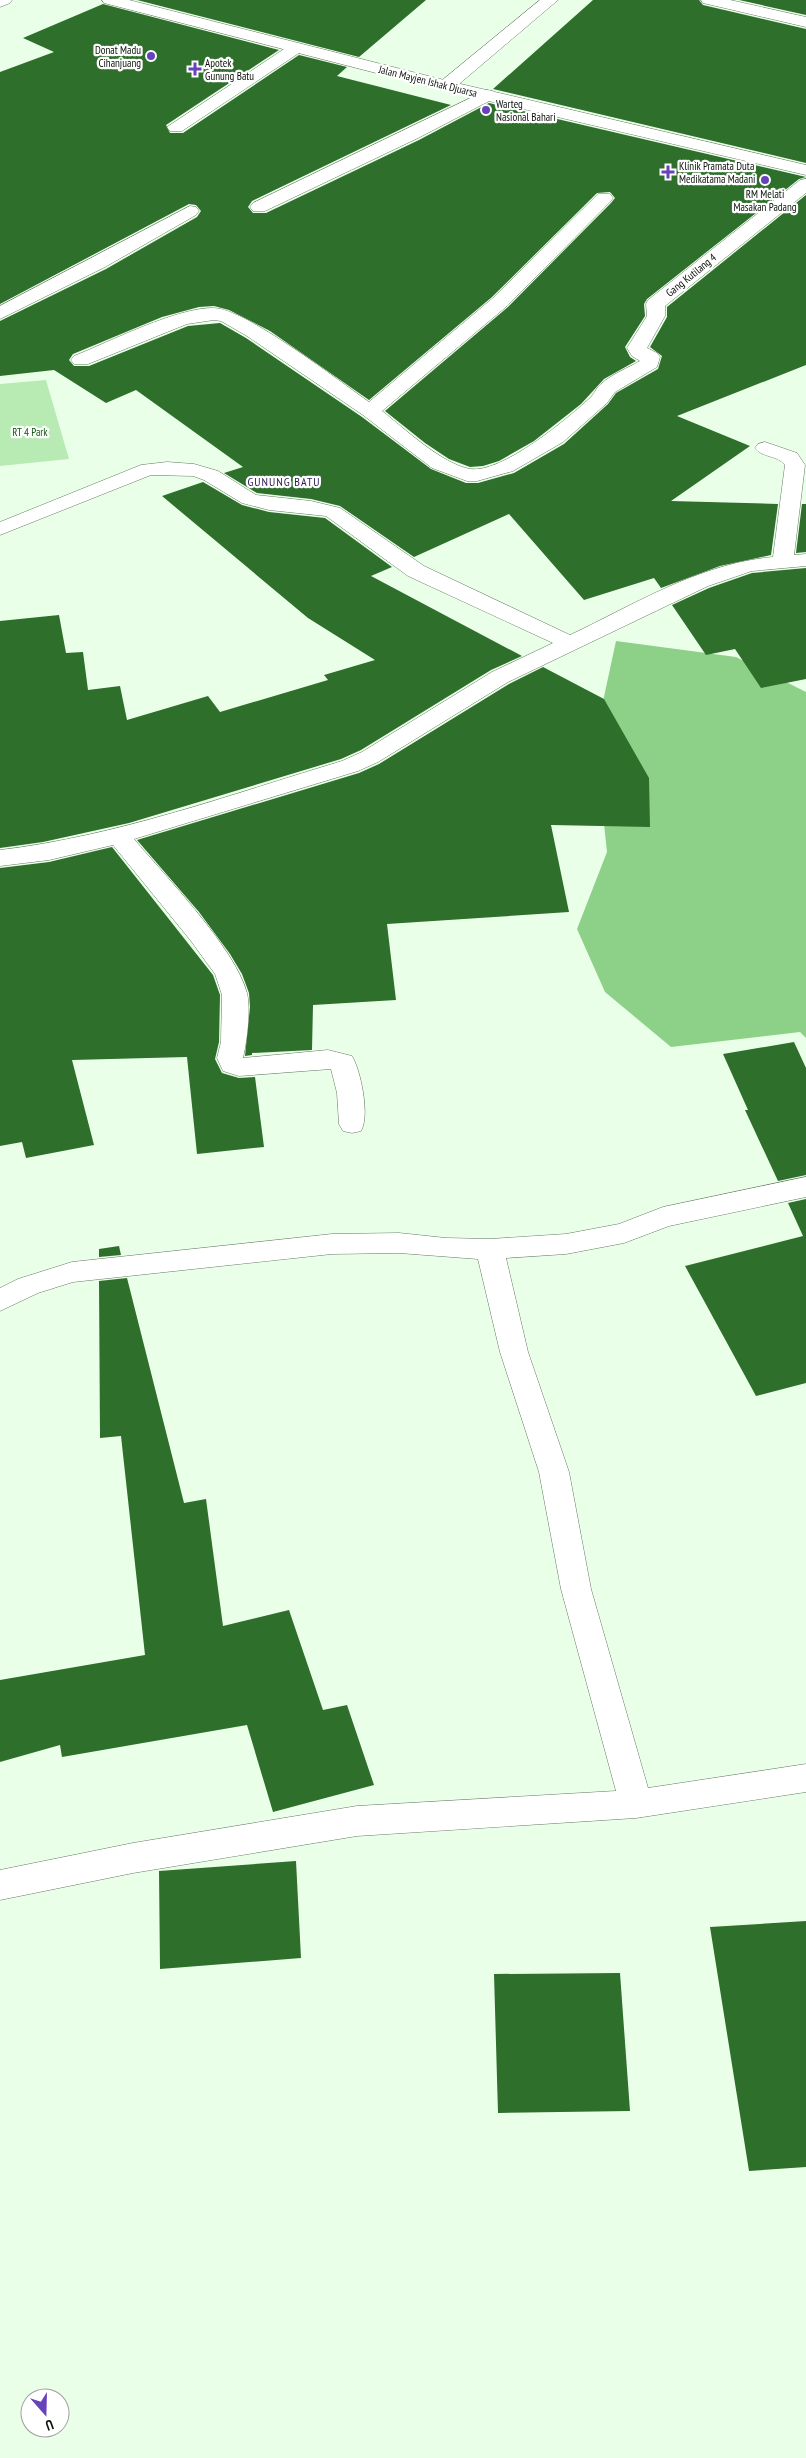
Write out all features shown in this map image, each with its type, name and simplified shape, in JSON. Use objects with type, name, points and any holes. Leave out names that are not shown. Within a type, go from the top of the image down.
[{"type":"street","points":[[0,2],[4,0]]},
{"type":"street","name":"Jalan Mayjen Ishak Djuarsa","points":[[110,0],[446,86],[806,170]]},
{"type":"street","points":[[446,86],[550,0]]},
{"type":"street","points":[[708,0],[806,22]]},
{"type":"street","points":[[176,127],[296,48]]},
{"type":"street","points":[[259,207],[412,134],[487,95]]},
{"type":"street","name":"Gang Kutilang 4","points":[[370,410],[439,464],[456,472],[477,475],[506,467],[556,438],[600,399],[608,388],[650,362],[650,357],[639,352],[637,348],[656,316],[655,304],[806,184]]},
{"type":"street","points":[[81,360],[183,319],[214,314],[227,317],[254,332],[370,410],[500,302],[604,198]]},
{"type":"street","points":[[0,313],[98,263],[190,211]]},
{"type":"street","points":[[765,448],[790,457],[795,465],[783,561]]},
{"type":"street","points":[[0,529],[148,469],[192,469],[212,475],[247,499],[318,507],[333,512],[416,571],[570,643]]},
{"type":"street","points":[[0,858],[49,852],[118,836],[350,766],[370,757],[500,677],[726,571],[750,565],[806,560]]},
{"type":"street","points":[[118,836],[200,935],[227,973],[235,995],[234,1042],[230,1058],[232,1065],[239,1067],[328,1059],[343,1062],[350,1093],[352,1124]]},
{"type":"street","points":[[0,1300],[28,1286],[72,1272],[332,1244],[399,1243],[446,1248],[490,1249],[566,1244],[624,1233],[663,1217],[750,1196],[806,1187]]},
{"type":"street","points":[[490,1249],[514,1352],[554,1472],[576,1589],[636,1804]]},
{"type":"street","points":[[0,1885],[133,1858],[357,1820],[636,1804],[806,1778]]},
{"type":"green space","name":"RT 4 Park","points":[[46,380],[69,459],[0,466],[0,384]]},
{"type":"green space","points":[[616,641],[736,657],[806,692],[806,1038],[800,1032],[671,1047],[605,992],[577,929],[607,852],[599,777],[602,706]]},
{"type":"building","points":[[137,0],[426,0],[359,57]]},
{"type":"building","points":[[593,0],[699,0],[703,5],[806,29],[806,163],[493,89]]},
{"type":"building","points":[[739,0],[806,0],[806,15]]},
{"type":"building","points":[[103,4],[279,50],[166,125],[170,133],[183,133],[299,55],[347,67],[337,76],[451,105],[252,201],[248,207],[253,213],[266,213],[419,140],[489,103],[806,177],[799,179],[647,299],[644,304],[645,316],[625,347],[630,357],[636,361],[604,379],[581,404],[534,441],[499,461],[483,466],[470,467],[449,459],[425,443],[385,411],[508,307],[611,203],[615,198],[610,192],[597,193],[492,297],[369,400],[270,331],[229,310],[214,306],[199,307],[162,317],[73,354],[69,360],[74,366],[89,366],[188,326],[220,323],[246,338],[362,417],[431,469],[466,483],[478,483],[514,473],[564,444],[608,404],[616,393],[658,369],[662,356],[650,347],[667,317],[667,307],[806,195],[806,365],[677,416],[750,446],[671,501],[778,504],[771,555],[720,566],[661,588],[654,578],[584,600],[509,514],[414,557],[340,506],[311,499],[257,493],[224,473],[243,467],[136,390],[106,403],[54,370],[0,376],[0,321],[106,269],[197,217],[201,211],[196,205],[189,204],[0,304],[0,72],[54,52],[23,38]]},
{"type":"building","points":[[203,482],[242,505],[269,512],[325,518],[392,567],[371,576],[522,656],[491,670],[361,750],[341,759],[129,823],[43,842],[0,848],[0,621],[59,615],[66,653],[83,652],[88,690],[120,686],[127,720],[208,696],[220,712],[328,680],[324,675],[375,660],[308,618],[162,496]]},
{"type":"building","points":[[802,504],[806,504],[806,552],[796,553]]},
{"type":"building","points":[[806,568],[806,679],[761,688],[735,649],[706,655],[672,605],[709,588],[752,573]]},
{"type":"building","points":[[543,667],[604,699],[649,778],[650,827],[551,825],[569,912],[387,924],[396,1000],[313,1005],[312,1050],[252,1053],[252,1055],[245,1056],[250,1007],[249,993],[242,974],[230,954],[199,912],[137,840],[359,773],[379,764],[509,684]]},
{"type":"building","points":[[112,847],[213,975],[220,995],[219,1042],[215,1059],[222,1073],[239,1078],[255,1077],[264,1147],[197,1154],[187,1057],[72,1060],[94,1145],[26,1158],[22,1142],[0,1146],[0,868],[49,862]]},
{"type":"building","points":[[794,1042],[806,1068],[806,1175],[778,1181],[745,1110],[748,1110],[723,1054]]},
{"type":"building","points":[[806,1199],[806,1383],[756,1396],[685,1266],[803,1236],[788,1203]]},
{"type":"building","points":[[119,1246],[121,1255],[99,1257],[99,1249]]},
{"type":"building","points":[[127,1278],[184,1503],[206,1499],[223,1626],[289,1610],[323,1710],[347,1705],[374,1785],[273,1812],[247,1725],[62,1757],[60,1745],[0,1762],[0,1680],[145,1655],[121,1436],[100,1438],[99,1281]]},
{"type":"building","points":[[296,1861],[301,1958],[160,1969],[159,1871]]},
{"type":"building","points":[[806,1921],[806,2167],[749,2171],[710,1927]]},
{"type":"building","points":[[620,1973],[630,2111],[498,2113],[494,1974]]},
{"type":"place","name":"Donat Madu Cihanjuang","points":[[151,56]]},
{"type":"place","name":"Apotek Gunung Batu","points":[[195,69]]},
{"type":"place","name":"Warteg Nasional Bahari","points":[[486,110]]},
{"type":"place","name":"Klinik Pramata Duta Medikatama Madani","points":[[668,172]]},
{"type":"place","name":"RM Melati Masakan Padang","points":[[765,180]]},
{"type":"district","name":"GUNUNG BATU","points":[[284,482]]}]
